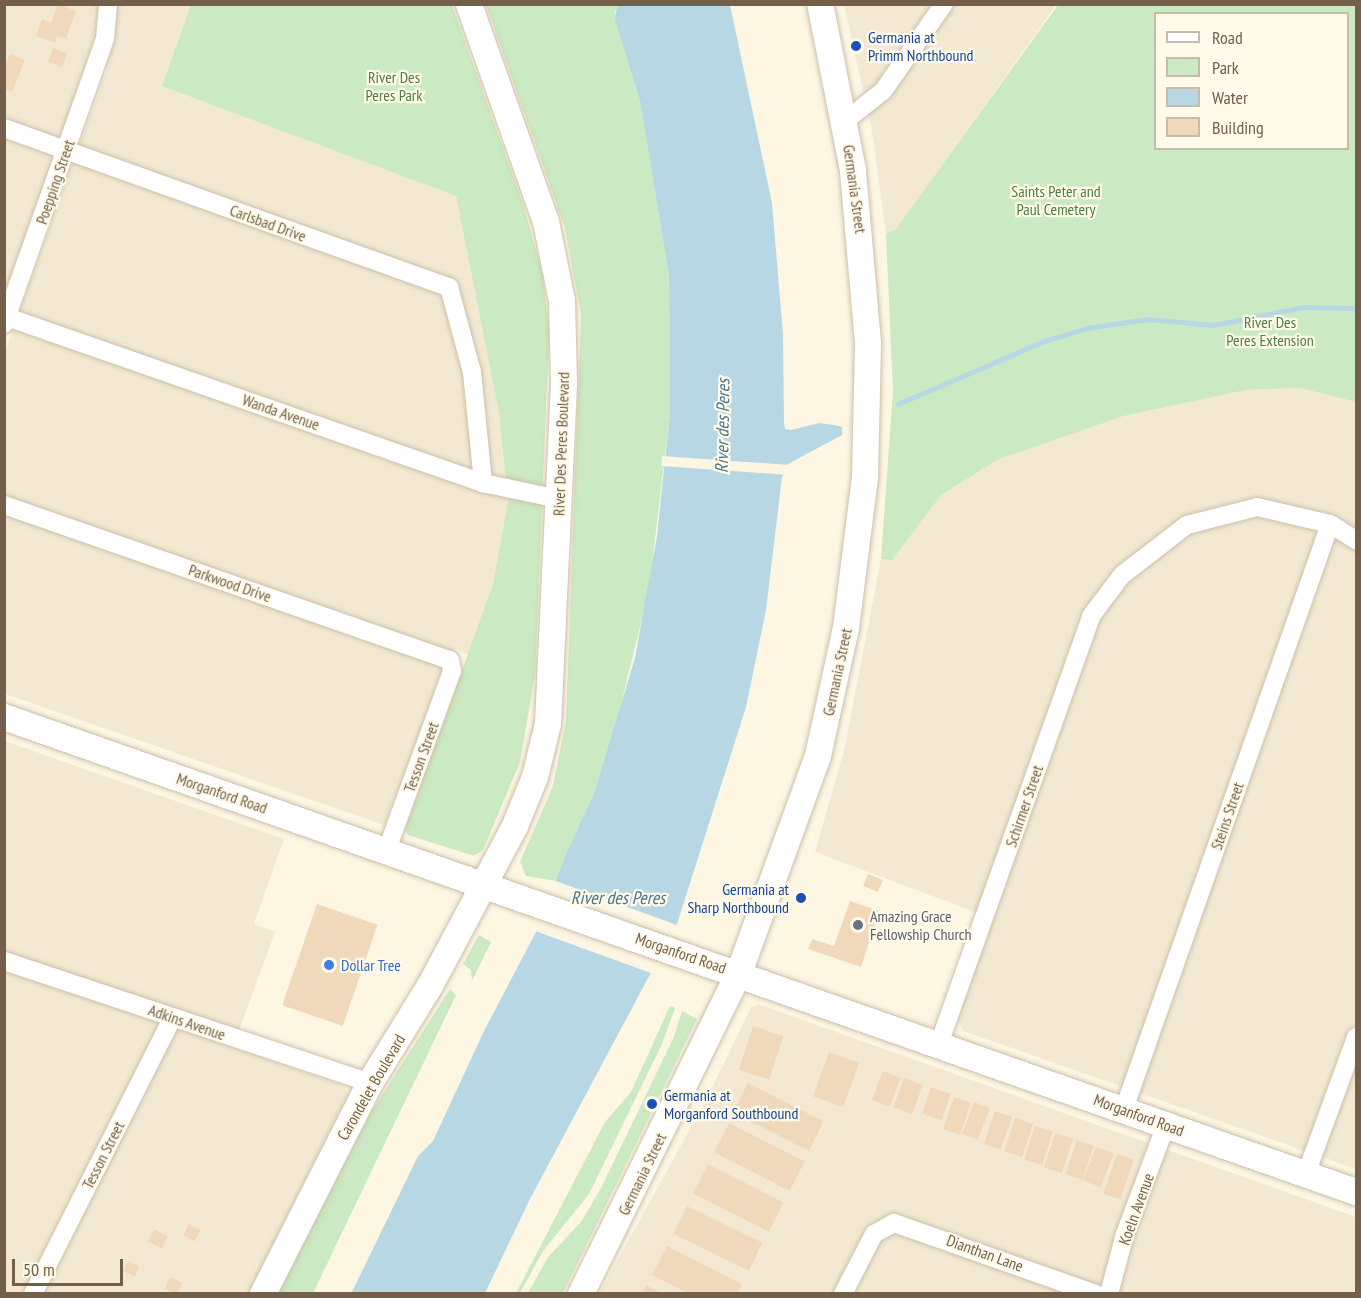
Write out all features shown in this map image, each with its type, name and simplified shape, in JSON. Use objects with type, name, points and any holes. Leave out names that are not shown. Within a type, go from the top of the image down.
[{"type":"main road","name":"River Des Peres Boulevard","points":[[469,4],[546,222],[559,274],[565,354],[548,724],[528,797],[484,885]]},
{"type":"main road","name":"Germania Street","points":[[581,1293],[739,973],[818,756],[837,675],[856,560],[866,463],[868,343],[860,223],[845,121],[820,4]]},
{"type":"main road","name":"Morganford Road","points":[[4,717],[739,973],[1356,1192]]},
{"type":"main road","name":"Carondelet Boulevard","points":[[263,1293],[370,1083],[425,995],[484,885]]},
{"type":"street","name":"Poepping Street","points":[[5,319],[105,39],[108,4]]},
{"type":"street","points":[[845,121],[883,90],[945,4]]},
{"type":"street","name":"Carlsbad Drive","points":[[4,128],[449,286],[472,372],[483,483]]},
{"type":"street","name":"Wanda Avenue","points":[[5,319],[483,483],[559,499]]},
{"type":"street","name":"Parkwood Drive","points":[[4,505],[447,658],[453,663]]},
{"type":"street","name":"Schirmer Street","points":[[939,1044],[1091,616],[1122,575],[1188,525],[1257,507],[1330,524]]},
{"type":"street","points":[[1330,524],[1356,540]]},
{"type":"street","name":"Steins Street","points":[[1124,1109],[1330,524]]},
{"type":"street","name":"Tesson Street","points":[[387,850],[453,663]]},
{"type":"street","name":"Adkins Avenue","points":[[4,961],[370,1083]]},
{"type":"street","name":"Tesson Street","points":[[33,1293],[173,1017]]},
{"type":"street","points":[[1306,1174],[1356,1037]]},
{"type":"street","name":"Koeln Avenue","points":[[1109,1293],[1125,1234],[1166,1125]]},
{"type":"street","name":"Dianthan Lane","points":[[843,1293],[874,1234],[894,1223],[915,1228],[1096,1293]]},
{"type":"shaded area","points":[[5,5],[191,5],[163,86],[456,196],[499,413],[508,501],[493,584],[469,655],[454,648],[384,825],[5,694],[5,352],[108,67],[91,59],[5,300]]},
{"type":"shaded area","points":[[844,5],[1056,5],[896,230],[886,234],[872,131]]},
{"type":"shaded area","points":[[1300,388],[1356,402],[1356,1169],[963,1031],[958,1019],[991,918],[815,852],[844,751],[881,559],[892,559],[941,495],[999,459],[1124,416],[1246,390]]},
{"type":"shaded area","points":[[5,741],[284,839],[254,924],[275,932],[233,1047],[343,1086],[348,1096],[249,1293],[5,1294]]},
{"type":"shaded area","points":[[758,1004],[1356,1217],[1356,1293],[599,1294],[706,1100],[751,1008]]},
{"type":"green space","name":"River Des Peres Park","points":[[191,5],[452,5],[524,207],[543,276],[549,333],[535,675],[520,762],[483,850],[474,856],[408,835],[405,829],[493,584],[508,501],[499,413],[456,196],[162,86]]},
{"type":"green space","points":[[486,5],[617,5],[615,12],[640,101],[669,277],[670,413],[649,590],[613,737],[594,794],[556,881],[526,876],[520,862],[553,786],[566,721],[581,314],[565,228]]},
{"type":"green space","name":"Saints Peter and Paul Cemetery","points":[[1058,5],[1356,5],[1356,402],[1300,388],[1246,390],[1124,416],[999,459],[941,495],[892,560],[881,559],[893,391],[886,234],[896,229]]},
{"type":"green space","points":[[479,935],[491,942],[472,981],[471,970],[463,964]]},
{"type":"green space","points":[[450,989],[456,995],[313,1293],[278,1293],[370,1114]]},
{"type":"green space","points":[[670,1006],[675,1008],[662,1044],[589,1194],[543,1251],[520,1293],[516,1293],[605,1122],[631,1092]]},
{"type":"green space","points":[[682,1011],[697,1019],[563,1293],[528,1293],[548,1257],[581,1222],[601,1188],[674,1037]]},
{"type":"water","name":"River des Peres","points":[[617,5],[730,5],[772,203],[783,334],[785,429],[791,430],[819,423],[842,427],[842,435],[788,464],[782,477],[766,610],[746,707],[677,924],[530,1199],[485,1293],[351,1294],[418,1156],[433,1141],[484,1031],[536,932],[566,854],[594,794],[635,658],[657,536],[670,413],[669,277],[640,101],[615,19]]},
{"type":"pier","points":[[662,456],[790,465],[789,475],[661,466]]},
{"type":"pier","points":[[553,880],[679,926],[660,977],[535,931]]},
{"type":"building","points":[[58,4],[76,11],[66,39],[57,36],[55,43],[36,36],[42,19],[51,23]]},
{"type":"building","points":[[53,48],[67,53],[62,67],[48,62]]},
{"type":"building","points":[[10,54],[25,60],[12,92],[4,89],[4,67]]},
{"type":"building","points":[[868,874],[883,880],[878,892],[863,886]]},
{"type":"building","name":"Amazing Grace Fellowship Church","points":[[850,901],[879,911],[861,967],[808,949],[812,939],[834,946]]},
{"type":"building","name":"Dollar Tree","points":[[317,904],[378,925],[343,1026],[282,1005]]},
{"type":"building","points":[[753,1026],[783,1036],[769,1080],[739,1070]]},
{"type":"building","points":[[829,1052],[859,1063],[843,1107],[813,1096]]},
{"type":"building","points":[[883,1071],[901,1078],[890,1107],[872,1100]]},
{"type":"building","points":[[904,1078],[923,1085],[912,1114],[893,1107]]},
{"type":"building","points":[[748,1083],[824,1122],[809,1151],[733,1112]]},
{"type":"building","points":[[931,1087],[951,1094],[942,1120],[922,1113]]},
{"type":"building","points":[[954,1097],[971,1103],[960,1135],[943,1129]]},
{"type":"building","points":[[974,1102],[990,1108],[978,1140],[962,1134]]},
{"type":"building","points":[[995,1111],[1012,1117],[1001,1150],[984,1144]]},
{"type":"building","points":[[1015,1118],[1033,1124],[1022,1157],[1004,1151]]},
{"type":"building","points":[[729,1123],[805,1162],[790,1191],[714,1152]]},
{"type":"building","points":[[1035,1126],[1053,1132],[1042,1165],[1024,1159]]},
{"type":"building","points":[[1055,1133],[1073,1139],[1062,1173],[1044,1167]]},
{"type":"building","points":[[1077,1140],[1094,1146],[1082,1180],[1065,1174]]},
{"type":"building","points":[[1096,1147],[1114,1154],[1101,1187],[1083,1181]]},
{"type":"building","points":[[1117,1154],[1134,1160],[1120,1200],[1103,1194]]},
{"type":"building","points":[[708,1164],[784,1203],[769,1232],[693,1193]]},
{"type":"building","points":[[687,1206],[762,1243],[749,1271],[673,1234]]},
{"type":"building","points":[[189,1224],[201,1230],[195,1241],[183,1236]]},
{"type":"building","points":[[154,1229],[168,1236],[162,1249],[148,1241]]},
{"type":"building","points":[[667,1246],[742,1284],[737,1294],[689,1294],[652,1275]]},
{"type":"building","points":[[128,1261],[140,1267],[135,1277],[123,1271]]},
{"type":"building","points":[[170,1277],[183,1283],[178,1294],[165,1289]]},
{"type":"building","points":[[646,1285],[663,1294],[642,1294]]},
{"type":"waterway","points":[[898,404],[1044,341],[1087,328],[1147,319],[1214,325],[1303,307],[1356,308]]},
{"type":"place","name":"Germania at Primm Northbound","points":[[856,46]]},
{"type":"place","name":"Germania at Sharp Northbound","points":[[801,898]]},
{"type":"place","name":"Amazing Grace Fellowship Church","points":[[858,925]]},
{"type":"place","name":"Dollar Tree","points":[[329,965]]},
{"type":"place","name":"Germania at Morganford Southbound","points":[[652,1104]]},
{"type":"park label","name":"River Des Peres Extension","points":[[1270,331]]}]
